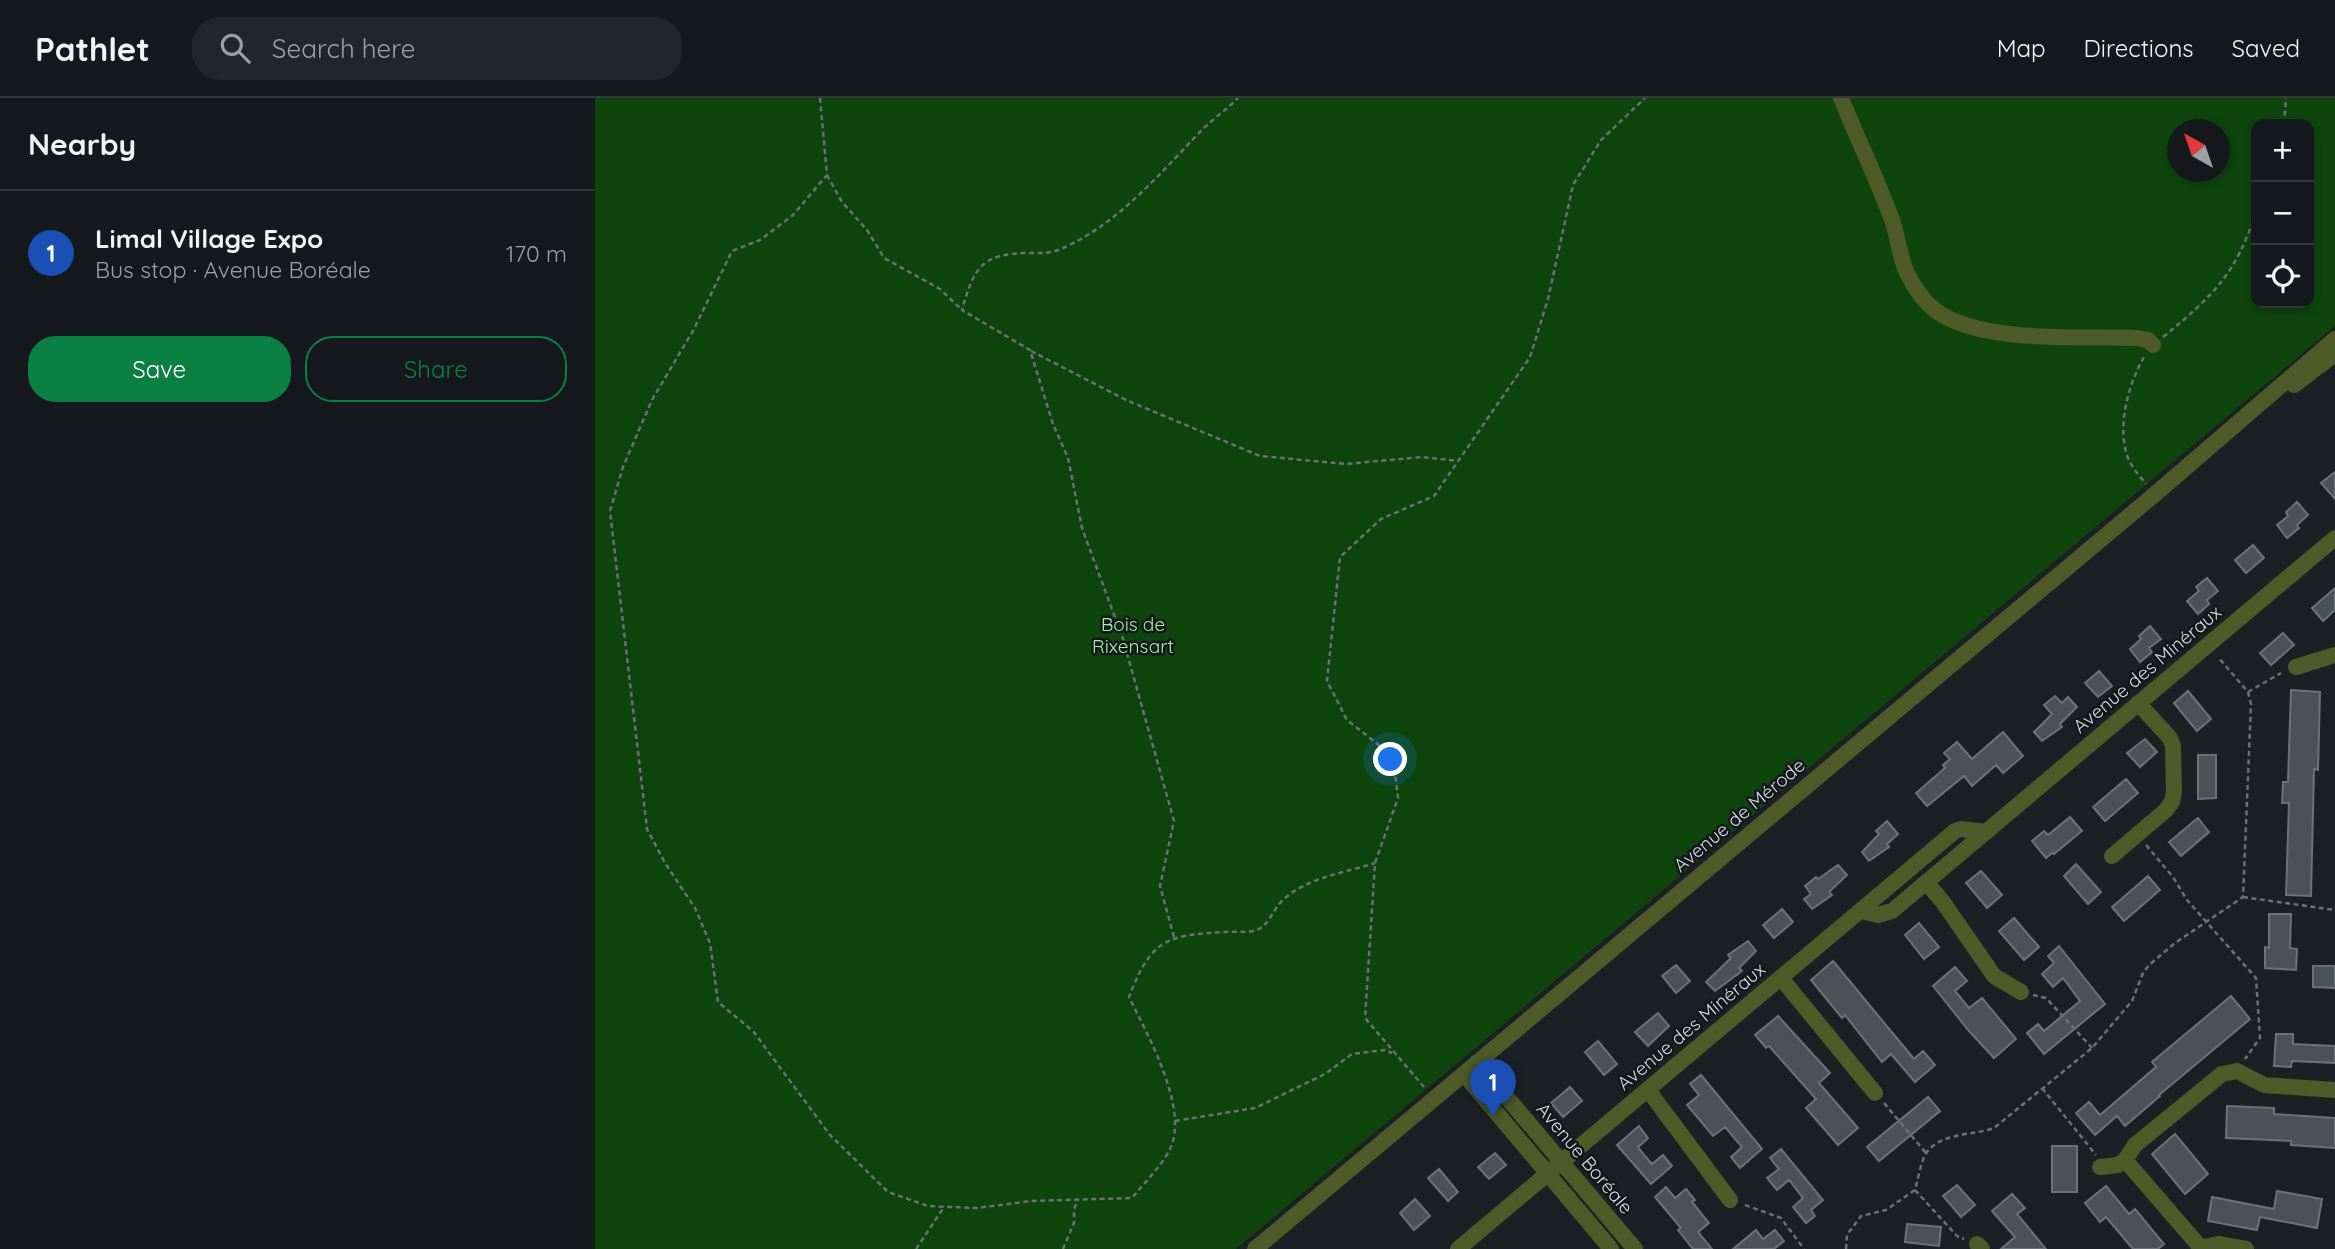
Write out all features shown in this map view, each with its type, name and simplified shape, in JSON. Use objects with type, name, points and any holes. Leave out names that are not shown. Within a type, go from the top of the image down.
[{"type":"street","points":[[1841,98],[1892,220],[1906,272],[1935,310],[1956,322],[1985,329],[2061,339],[2136,338],[2148,340],[2153,345]]},
{"type":"street","name":"Avenue de Mérode","points":[[1255,1249],[2154,495],[2335,339]]},
{"type":"street","name":"Avenue de Mérode","points":[[2251,413],[2312,373],[2335,354]]},
{"type":"street","name":"Avenue des Minéraux","points":[[1861,911],[1884,914],[1926,882],[2335,538]]},
{"type":"street","points":[[2296,667],[2335,655]]},
{"type":"street","points":[[2112,856],[2165,811],[2172,802],[2174,792],[2173,746],[2170,738],[2138,703]]},
{"type":"street","name":"Avenue des Minéraux","points":[[1458,1249],[1955,831],[1961,829],[1986,832]]},
{"type":"street","points":[[1926,882],[1994,976],[2021,992]]},
{"type":"street","points":[[1781,978],[1875,1093]]},
{"type":"street","name":"Avenue Boréale","points":[[1477,1062],[1635,1249]]},
{"type":"street","points":[[2100,1167],[2118,1165],[2125,1160],[2135,1145],[2229,1072],[2264,1085],[2335,1090]]},
{"type":"street","name":"Avenue Boréale","points":[[1464,1074],[1611,1249]]},
{"type":"street","points":[[1648,1090],[1730,1200]]},
{"type":"street","points":[[2125,1160],[2201,1248],[2218,1244],[2246,1249]]},
{"type":"path","points":[[820,98],[827,175],[842,202],[867,230],[884,258],[940,289],[963,310],[1030,350],[1126,400],[1260,456],[1346,464],[1422,457],[1458,461]]},
{"type":"path","points":[[963,310],[969,287],[978,270],[990,259],[999,255],[1046,254],[1063,248],[1105,223],[1155,180],[1200,132],[1238,98]]},
{"type":"path","points":[[1433,1099],[1365,1018],[1374,863],[1398,798],[1393,756],[1347,720],[1327,681],[1341,557],[1381,519],[1434,496],[1530,357],[1548,299],[1573,185],[1601,140],[1644,98]]},
{"type":"path","points":[[2284,119],[2286,98]]},
{"type":"path","points":[[827,175],[793,215],[760,240],[732,251],[694,329],[652,400],[623,467],[610,511],[647,829],[665,863],[695,908],[710,943],[718,1002],[753,1031],[830,1135],[888,1192],[927,1206],[977,1208],[1031,1201],[1132,1198],[1170,1150],[1175,1121],[1166,1072],[1129,998],[1140,968],[1165,941],[1189,934],[1257,930],[1274,915],[1280,902],[1308,884],[1374,863]]},
{"type":"path","points":[[2154,495],[2135,471],[2126,453],[2124,433],[2131,384],[2139,365],[2153,345],[2207,300],[2228,275],[2251,227]]},
{"type":"path","points":[[1030,350],[1053,424],[1068,458],[1082,528],[1123,639],[1174,821],[1160,886],[1174,938]]},
{"type":"path","points":[[2208,644],[2248,692],[2251,704],[2243,897]]},
{"type":"path","points":[[2248,692],[2270,678],[2296,667]]},
{"type":"path","points":[[2138,834],[2206,923],[2251,972],[2258,984],[2260,1038],[2229,1072]]},
{"type":"path","points":[[1846,1249],[1847,1235],[1861,1216],[1886,1210],[1915,1190],[1926,1153],[1934,1144],[1947,1138],[1994,1128],[2092,1048],[2132,1001],[2149,965],[2243,897],[2335,910]]},
{"type":"path","points":[[2021,992],[2046,998],[2092,1048]]},
{"type":"path","points":[[1175,1121],[1255,1108],[1325,1074],[1352,1054],[1385,1050],[1395,1054]]},
{"type":"path","points":[[2042,1088],[2097,1156],[2100,1167]]},
{"type":"path","points":[[1875,1093],[1926,1153]]},
{"type":"path","points":[[1915,1190],[1957,1236],[1979,1246]]},
{"type":"path","points":[[1063,1249],[1074,1223],[1074,1209],[1078,1200]]},
{"type":"path","points":[[1730,1200],[1781,1218],[1804,1249]]},
{"type":"path","points":[[916,1249],[944,1207]]},
{"type":"green space","name":"Bois de Rixensart","points":[[595,98],[2335,98],[2335,326],[1236,1249],[595,1249]]},
{"type":"building","points":[[2335,472],[2335,499],[2321,483]]},
{"type":"building","points":[[2297,502],[2308,515],[2297,525],[2299,528],[2287,538],[2277,525],[2288,516],[2286,512]]},
{"type":"building","points":[[2253,545],[2264,558],[2246,573],[2235,560]]},
{"type":"building","points":[[2207,578],[2218,591],[2207,600],[2209,604],[2198,614],[2187,601],[2199,591],[2196,587]]},
{"type":"building","points":[[2335,588],[2335,610],[2323,621],[2312,608]]},
{"type":"building","points":[[2150,626],[2161,639],[2149,648],[2152,652],[2140,662],[2130,649]]},
{"type":"building","points":[[2283,633],[2294,645],[2271,665],[2260,653]]},
{"type":"building","points":[[2099,671],[2112,686],[2098,697],[2085,683]]},
{"type":"building","points":[[2291,690],[2320,692],[2318,770],[2314,769],[2311,896],[2286,895],[2289,803],[2282,803],[2283,782],[2288,782]]},
{"type":"building","points":[[2188,691],[2211,719],[2197,731],[2174,703]]},
{"type":"building","points":[[2055,696],[2062,703],[2068,697],[2077,707],[2060,724],[2062,727],[2042,741],[2034,732],[2052,714],[2044,705]]},
{"type":"building","points":[[2003,732],[2023,756],[2003,773],[1996,765],[1972,786],[1964,776],[1927,806],[1916,793],[1945,768],[1943,765],[1950,759],[1944,753],[1957,742],[1972,759]]},
{"type":"building","points":[[2145,739],[2157,752],[2140,767],[2127,753]]},
{"type":"building","points":[[2198,755],[2216,755],[2216,798],[2198,799]]},
{"type":"building","points":[[2126,779],[2138,793],[2105,821],[2093,807]]},
{"type":"building","points":[[2070,817],[2082,831],[2046,858],[2032,841],[2044,831],[2048,835]]},
{"type":"building","points":[[2198,818],[2209,832],[2181,856],[2169,842]]},
{"type":"building","points":[[1887,821],[1898,834],[1887,844],[1889,847],[1869,861],[1862,852],[1879,834],[1876,831]]},
{"type":"building","points":[[2076,864],[2101,892],[2088,904],[2064,876]]},
{"type":"building","points":[[1838,865],[1847,875],[1829,892],[1832,895],[1812,909],[1804,899],[1811,894],[1805,886]]},
{"type":"building","points":[[1981,871],[2002,895],[1987,908],[1966,883]]},
{"type":"building","points":[[2148,876],[2160,890],[2124,921],[2112,907]]},
{"type":"building","points":[[1782,909],[1793,922],[1774,938],[1763,925]]},
{"type":"building","points":[[2269,914],[2291,914],[2290,948],[2297,949],[2296,970],[2265,968],[2265,947],[2269,948]]},
{"type":"building","points":[[2014,918],[2039,947],[2024,960],[1999,931]]},
{"type":"building","points":[[1919,923],[1939,947],[1924,959],[1905,935]]},
{"type":"building","points":[[1748,941],[1756,951],[1739,968],[1742,971],[1715,991],[1706,982],[1731,958],[1728,955]]},
{"type":"building","points":[[2059,946],[2105,1004],[2044,1054],[2027,1033],[2038,1024],[2044,1031],[2080,1001],[2063,978],[2053,987],[2042,974],[2054,963],[2048,956]]},
{"type":"building","points":[[1833,961],[1914,1059],[1923,1051],[1935,1065],[1915,1082],[1891,1054],[1882,1062],[1845,1015],[1842,1018],[1811,980]]},
{"type":"building","points":[[1676,965],[1690,981],[1676,993],[1662,976]]},
{"type":"building","points":[[2313,966],[2335,966],[2335,988],[2313,987]]},
{"type":"building","points":[[1955,967],[1967,981],[1955,991],[1969,1008],[1982,998],[2016,1039],[1994,1058],[1933,986]]},
{"type":"building","points":[[2231,996],[2250,1019],[2125,1126],[2117,1116],[2095,1135],[2076,1113],[2089,1102],[2100,1115],[2156,1067],[2152,1062]]},
{"type":"building","points":[[1658,1013],[1669,1026],[1648,1046],[1635,1032]]},
{"type":"building","points":[[1778,1016],[1830,1073],[1819,1083],[1858,1128],[1838,1145],[1806,1108],[1816,1099],[1769,1046],[1766,1048],[1755,1035]]},
{"type":"building","points":[[2276,1034],[2293,1034],[2293,1044],[2335,1046],[2335,1063],[2292,1061],[2291,1067],[2274,1066]]},
{"type":"building","points":[[1598,1041],[1617,1064],[1604,1075],[1585,1052]]},
{"type":"building","points":[[1701,1075],[1762,1149],[1740,1168],[1731,1157],[1742,1147],[1725,1127],[1713,1136],[1687,1105],[1699,1095],[1690,1084]]},
{"type":"building","points":[[1570,1087],[1582,1101],[1563,1117],[1551,1103]]},
{"type":"building","points":[[1928,1097],[1940,1111],[1879,1161],[1867,1147]]},
{"type":"building","points":[[2227,1106],[2274,1108],[2274,1114],[2335,1118],[2335,1148],[2291,1145],[2291,1141],[2226,1138]]},
{"type":"building","points":[[1639,1126],[1648,1138],[1638,1147],[1645,1156],[1652,1164],[1663,1155],[1672,1166],[1651,1184],[1617,1145]]},
{"type":"building","points":[[2175,1134],[2208,1174],[2185,1194],[2152,1154]]},
{"type":"building","points":[[2052,1146],[2077,1146],[2077,1192],[2052,1192]]},
{"type":"building","points":[[1781,1149],[1823,1200],[1811,1210],[1815,1216],[1806,1223],[1793,1207],[1803,1198],[1789,1180],[1777,1190],[1767,1178],[1779,1169],[1770,1158]]},
{"type":"building","points":[[1495,1153],[1506,1165],[1489,1179],[1478,1167]]},
{"type":"building","points":[[1439,1169],[1458,1192],[1448,1201],[1428,1178]]},
{"type":"building","points":[[1957,1185],[1975,1205],[1961,1217],[1943,1196]]},
{"type":"building","points":[[2106,1186],[2129,1214],[2135,1209],[2164,1244],[2158,1249],[2133,1249],[2106,1217],[2100,1222],[2085,1203]]},
{"type":"building","points":[[1666,1187],[1675,1198],[1686,1189],[1695,1200],[1692,1202],[1709,1223],[1698,1232],[1712,1249],[1693,1249],[1678,1230],[1681,1228],[1655,1197]]},
{"type":"building","points":[[2277,1191],[2322,1199],[2317,1228],[2260,1217],[2257,1230],[2208,1221],[2212,1197],[2274,1209]]},
{"type":"building","points":[[2012,1194],[2025,1208],[2017,1214],[2046,1249],[2001,1249],[2015,1237],[1992,1211]]},
{"type":"building","points":[[1415,1199],[1430,1216],[1414,1230],[1400,1213]]},
{"type":"building","points":[[1907,1224],[1941,1227],[1939,1246],[1905,1242]]},
{"type":"building","points":[[1756,1230],[1763,1239],[1775,1230],[1784,1241],[1774,1249],[1733,1249]]},
{"type":"place","name":"Limal Village Expo","points":[[1493,1117]]}]
